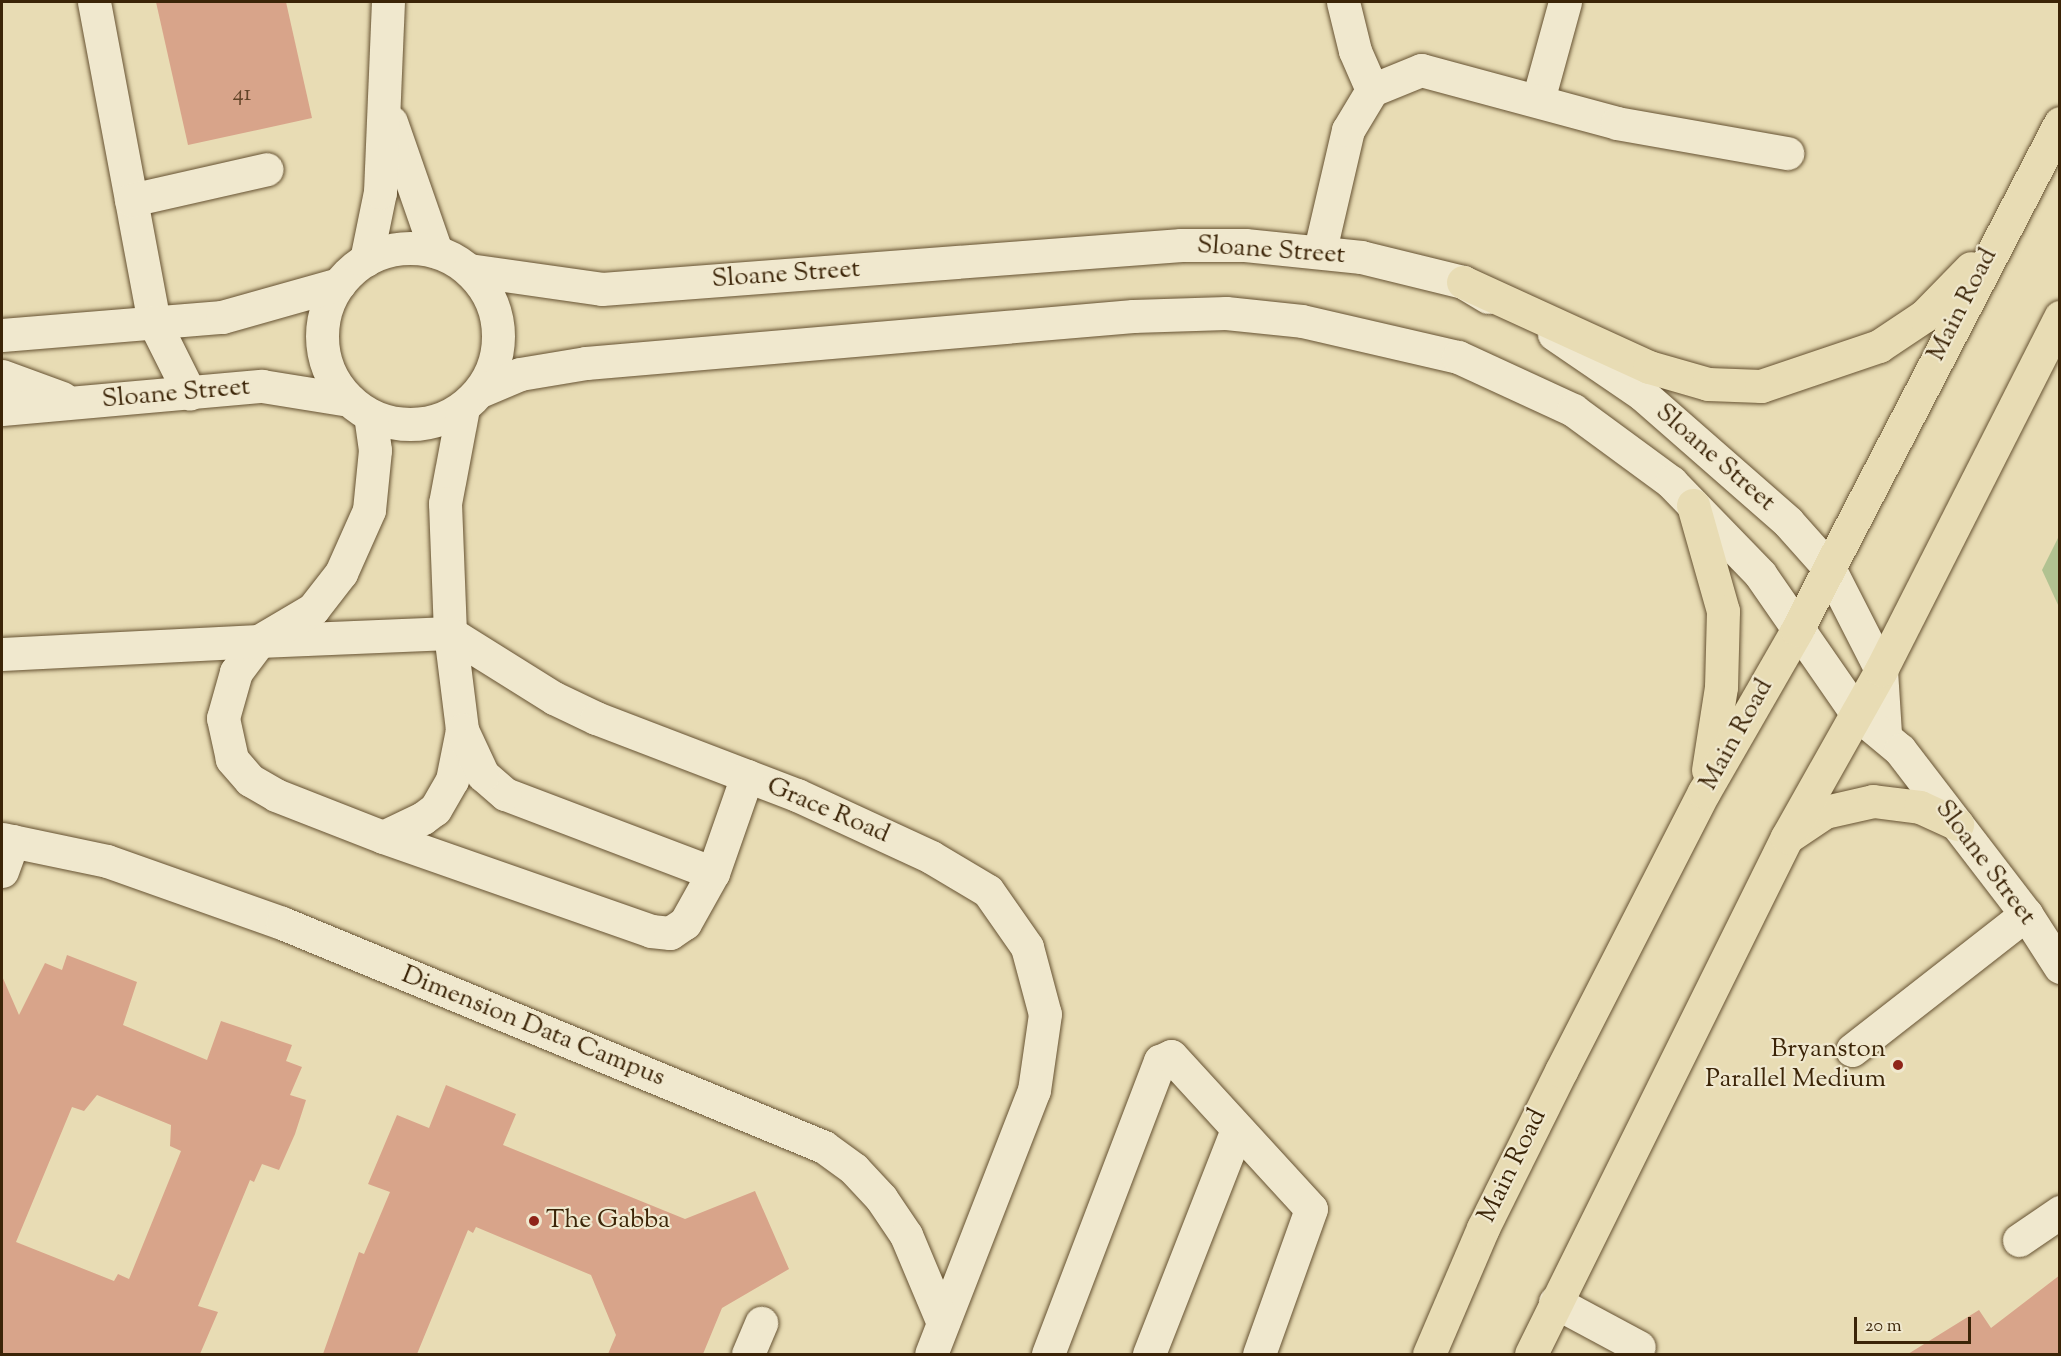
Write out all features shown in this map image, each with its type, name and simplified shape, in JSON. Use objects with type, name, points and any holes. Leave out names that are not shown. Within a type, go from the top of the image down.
[{"type":"main road","name":"Main Road","points":[[1429,1354],[1512,1167],[1704,792],[1797,630],[1992,247],[2060,123]]},
{"type":"main road","points":[[1463,282],[1649,367],[1708,384],[1761,386],[1879,346],[1924,316],[1992,247]]},
{"type":"main road","points":[[1531,1354],[1787,837],[1881,670],[2060,317]]},
{"type":"main road","points":[[1693,505],[1723,610],[1721,687],[1704,792]]},
{"type":"main road","points":[[1787,837],[1825,812],[1873,801],[1920,807],[1957,824]]},
{"type":"street","points":[[94,2],[154,322],[190,394]]},
{"type":"street","points":[[366,260],[380,192],[386,112],[388,2]]},
{"type":"street","points":[[1343,2],[1355,51],[1372,90]]},
{"type":"street","points":[[1539,100],[1565,2]]},
{"type":"street","points":[[1320,250],[1348,130],[1372,90],[1421,70],[1539,100],[1617,123],[1787,153]]},
{"type":"street","points":[[386,112],[436,251]]},
{"type":"street","points":[[131,200],[267,169]]},
{"type":"street","name":"Sloane Street","points":[[469,270],[602,290],[1181,245],[1320,250],[1463,282],[1559,337],[1642,394],[1788,522],[1829,568],[1881,670],[1885,734]]},
{"type":"street","points":[[472,400],[417,425],[360,408],[333,381],[322,332],[327,306],[339,284],[366,260],[412,248],[436,251],[469,270],[487,291],[497,315],[500,342],[494,368],[472,400],[445,503],[450,633],[462,730],[483,775],[505,794],[713,873]]},
{"type":"street","points":[[2,335],[250,312],[339,284]]},
{"type":"street","name":"Sloane Street","points":[[472,400],[520,374],[586,363],[1133,316],[1226,314],[1302,321],[1458,357],[1573,410],[1671,482],[1760,574],[1857,714],[1885,734],[2026,914],[2060,967]]},
{"type":"street","points":[[2,376],[78,402]]},
{"type":"street","name":"Sloane Street","points":[[2,409],[262,386],[360,408]]},
{"type":"street","points":[[360,408],[374,471],[359,540],[313,609],[259,641],[236,672],[223,718],[232,759],[250,780],[276,795],[383,837],[661,933],[685,923],[713,873],[747,776]]},
{"type":"street","points":[[2,654],[450,633]]},
{"type":"street","name":"Grace Road","points":[[450,633],[554,698],[747,776],[931,856],[988,891],[1011,918],[1039,979],[1043,1047],[1034,1090],[943,1323]]},
{"type":"street","points":[[383,837],[423,818],[440,802],[452,780],[462,730]]},
{"type":"street","points":[[2,871],[7,840]]},
{"type":"street","name":"Dimension Data Campus","points":[[7,840],[107,861],[282,923],[824,1147],[854,1169],[881,1198],[906,1235],[943,1323]]},
{"type":"street","points":[[1852,1050],[2026,914]]},
{"type":"street","points":[[1048,1354],[1160,1060],[1175,1057],[1237,1130],[1311,1209],[1258,1354]]},
{"type":"street","points":[[1149,1354],[1237,1130]]},
{"type":"street","points":[[2019,1240],[2060,1212]]},
{"type":"street","points":[[1555,1302],[1639,1347]]},
{"type":"street","points":[[748,1354],[760,1323]]},
{"type":"street","points":[[931,1354],[943,1323]]},
{"type":"green space","points":[[2059,536],[2059,607],[2042,570]]},
{"type":"building","points":[[156,2],[286,2],[312,118],[188,145]]},
{"type":"building","points":[[67,955],[137,982],[123,1025],[207,1060],[221,1021],[292,1045],[286,1061],[302,1067],[290,1095],[306,1100],[295,1134],[279,1170],[262,1164],[254,1182],[250,1180],[198,1306],[218,1312],[200,1354],[2,1354],[2,976],[19,1015],[45,963],[62,970]],"holes":[[[97,1095],[171,1125],[170,1146],[181,1151],[129,1279],[118,1274],[114,1281],[16,1242],[72,1107],[84,1111]]]},
{"type":"building","name":"The Gabba","points":[[446,1085],[516,1114],[503,1145],[685,1219],[755,1191],[789,1269],[722,1308],[703,1354],[608,1354],[616,1335],[591,1275],[476,1227],[473,1233],[468,1230],[417,1354],[323,1354],[359,1252],[364,1254],[390,1192],[368,1184],[397,1115],[429,1128]]},
{"type":"building","points":[[2060,1275],[2060,1354],[1908,1354],[1979,1310],[1991,1328]]},
{"type":"place","name":"Bryanston Parallel Medium","points":[[1898,1065]]},
{"type":"place","name":"The Gabba","points":[[534,1221]]}]
